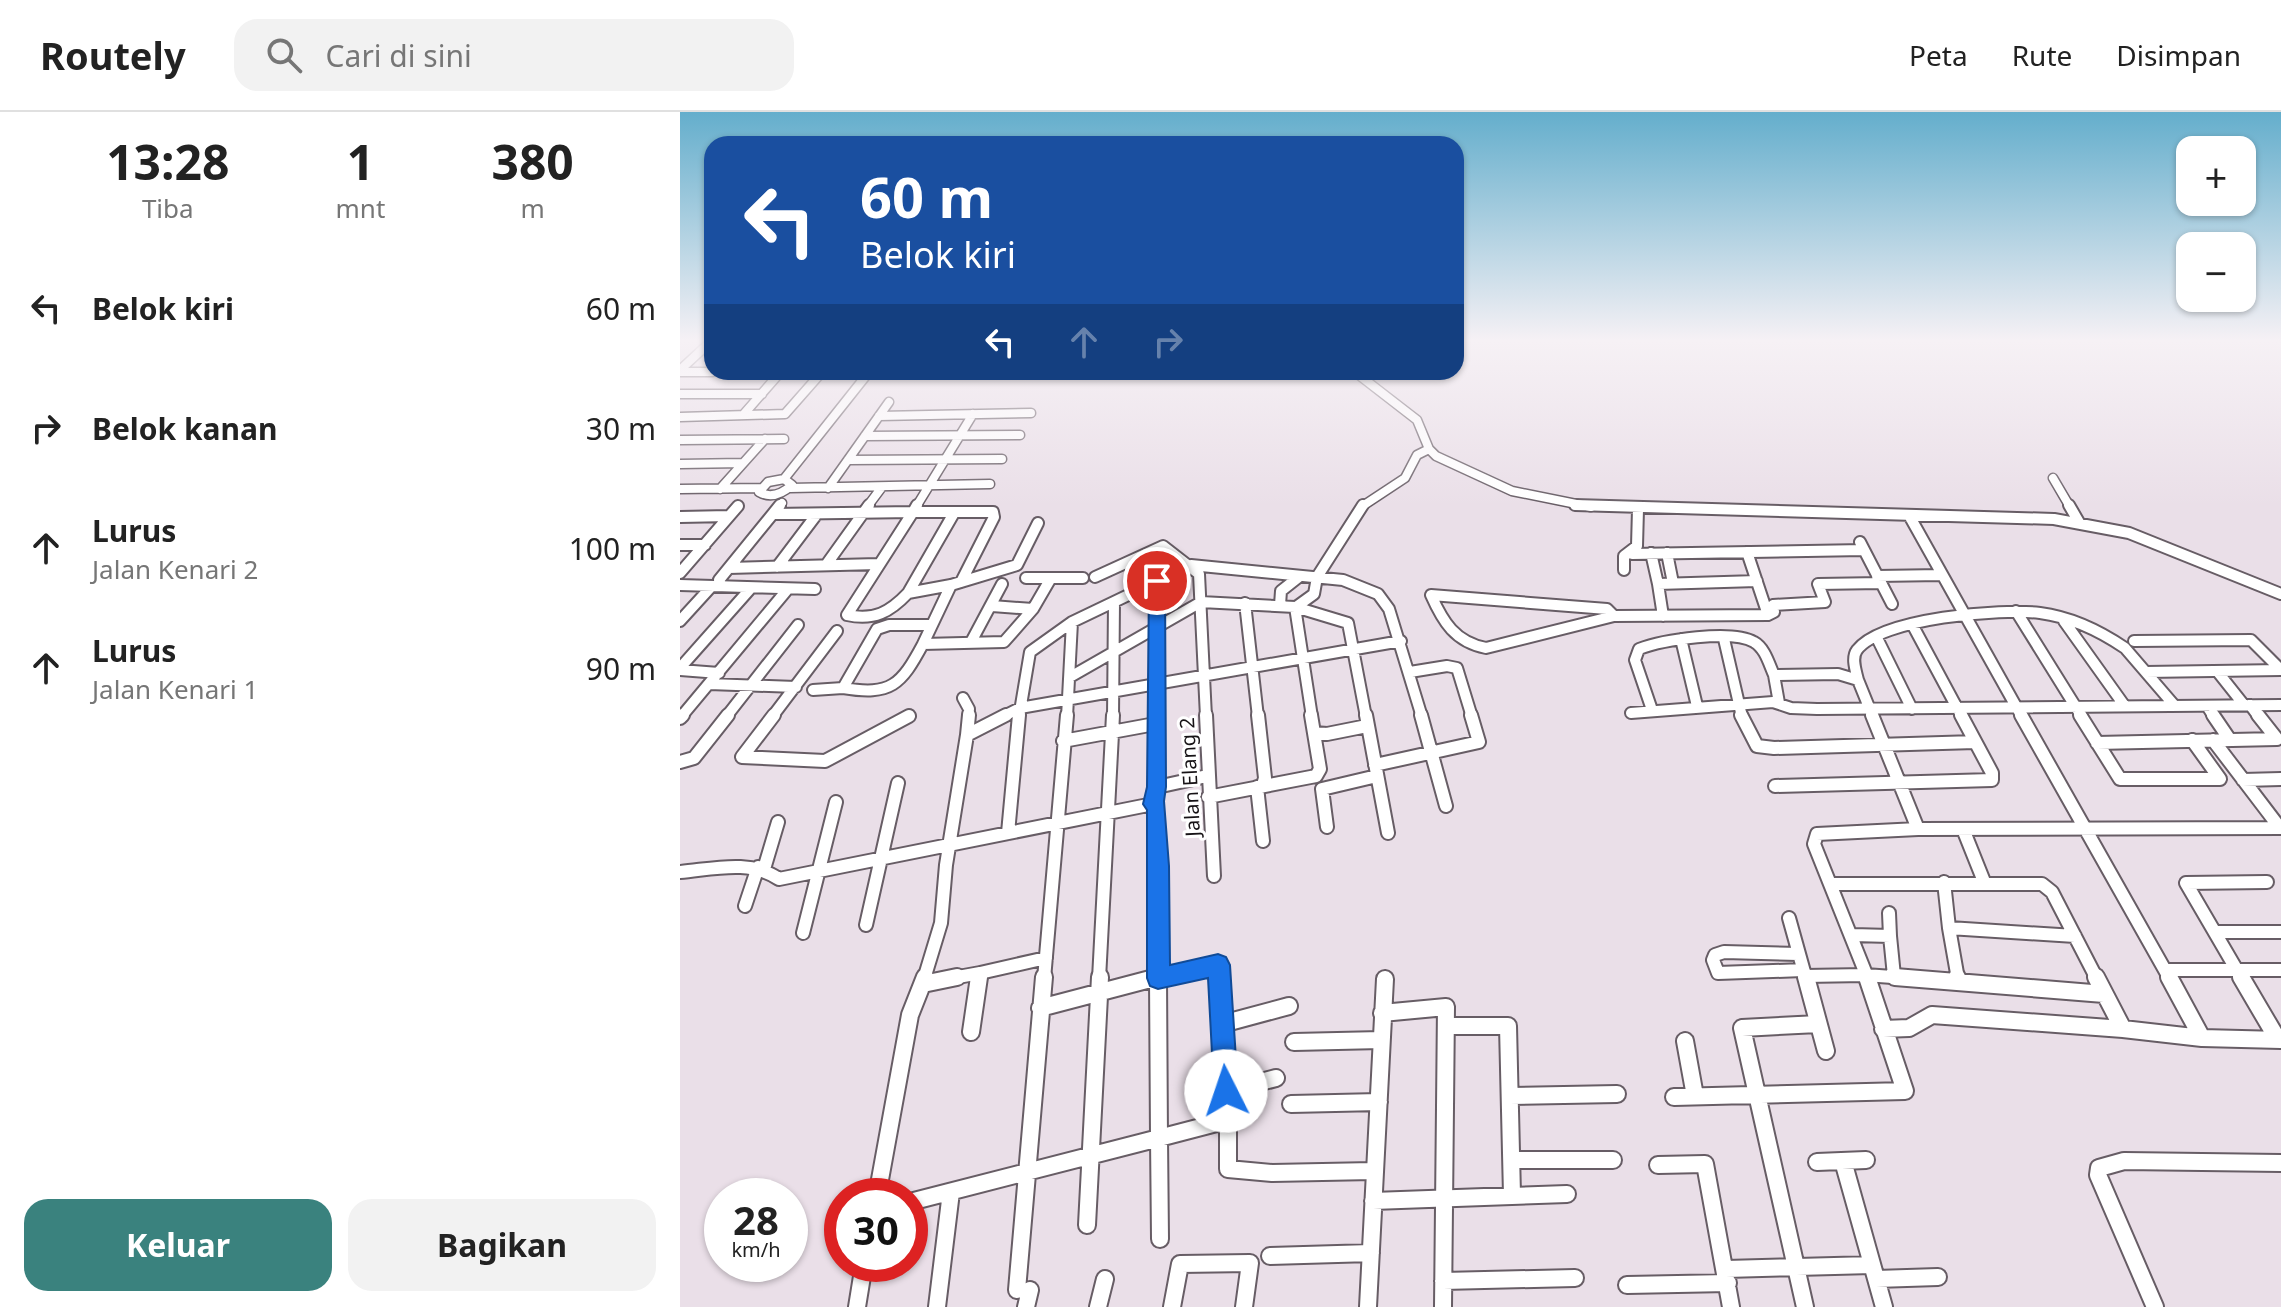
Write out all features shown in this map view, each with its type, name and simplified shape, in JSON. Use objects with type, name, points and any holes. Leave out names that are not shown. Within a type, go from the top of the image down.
[{"type":"street","points":[[743,415],[761,395]]},
{"type":"street","points":[[680,417],[785,414],[802,395]]},
{"type":"street","points":[[784,479],[851,395]]},
{"type":"street","points":[[1384,395],[1417,420],[1429,449],[1441,459],[1528,497],[1581,509],[2054,519],[2129,533],[2281,594]]},
{"type":"street","points":[[828,488],[889,402]]},
{"type":"street","points":[[879,416],[1031,413]]},
{"type":"street","points":[[954,513],[908,593],[890,612],[877,617],[847,615],[973,414]]},
{"type":"street","points":[[865,436],[1020,435]]},
{"type":"street","points":[[720,489],[765,439]]},
{"type":"street","points":[[680,440],[784,439]]},
{"type":"street","points":[[1295,607],[1312,597],[1317,577],[1361,507],[1405,478],[1417,455],[1429,449]]},
{"type":"street","points":[[848,460],[1002,459]]},
{"type":"street","points":[[680,464],[743,463]]},
{"type":"street","points":[[2053,478],[2080,524]]},
{"type":"street","points":[[680,489],[761,488],[768,482],[784,479],[792,482],[790,488]]},
{"type":"street","points":[[761,488],[761,494],[771,496],[790,488],[990,484]]},
{"type":"street","points":[[826,565],[882,487]]},
{"type":"street","points":[[680,621],[729,568],[782,503]]},
{"type":"street","points":[[680,573],[738,506]]},
{"type":"street","points":[[1624,570],[1624,556],[1637,546],[1638,509]]},
{"type":"street","points":[[773,514],[993,512],[994,517],[903,682],[889,689],[813,690]]},
{"type":"street","points":[[777,567],[817,514]]},
{"type":"street","points":[[680,517],[729,516]]},
{"type":"street","points":[[1910,517],[1963,615],[2089,828],[2202,1038]]},
{"type":"street","points":[[908,593],[1017,565],[1038,523]]},
{"type":"street","points":[[680,545],[705,545]]},
{"type":"street","points":[[1095,577],[1163,546],[1191,565],[1352,582],[1378,594],[1389,609],[1401,641],[1446,806]]},
{"type":"street","points":[[1632,554],[1862,546],[1892,604]]},
{"type":"street","points":[[1747,552],[1768,615]]},
{"type":"street","points":[[1651,553],[1663,616]]},
{"type":"street","points":[[1667,553],[1673,583]]},
{"type":"street","points":[[729,568],[878,564]]},
{"type":"street","points":[[1008,833],[1020,708],[1030,652],[1072,622],[1191,565]]},
{"type":"street","name":"Jalan Elang 2","points":[[1191,565],[1199,574],[1214,876]]},
{"type":"street","points":[[1614,616],[1607,609],[1431,595],[1444,623],[1456,638],[1473,647],[1486,648],[1614,616],[1768,615],[1774,612],[1773,605],[1825,602],[1818,584],[1941,575]]},
{"type":"street","points":[[1280,605],[1278,597],[1282,588],[1300,576]]},
{"type":"street","points":[[1026,578],[1083,578]]},
{"type":"street","points":[[923,644],[1004,642],[1033,609],[1051,578]]},
{"type":"street","points":[[1157,581],[1157,787],[1153,804],[1156,806],[1158,866],[1160,1239]]},
{"type":"street","points":[[1658,584],[1757,581]]},
{"type":"street","points":[[971,642],[1002,584]]},
{"type":"street","points":[[680,585],[815,589]]},
{"type":"street","points":[[680,669],[751,588]]},
{"type":"street","points":[[680,718],[686,702],[719,673],[787,590]]},
{"type":"street","points":[[1087,1225],[1114,691],[1114,602]]},
{"type":"street","points":[[1070,677],[1201,602],[1280,605],[1346,620],[1388,833]]},
{"type":"street","points":[[1245,603],[1265,778],[1260,786],[1263,841]]},
{"type":"street","points":[[992,606],[1033,609]]},
{"type":"street","points":[[1208,797],[1313,778],[1319,774],[1295,607]]},
{"type":"street","points":[[1587,608],[1588,623]]},
{"type":"street","points":[[2016,611],[2120,779],[2220,779],[2192,740]]},
{"type":"street","points":[[1918,829],[1858,680],[1854,656],[1858,648],[1888,629],[1963,615],[2016,611],[2061,617],[2117,642],[2174,705]]},
{"type":"street","points":[[2061,617],[2124,705]]},
{"type":"street","points":[[1024,1296],[1026,1172],[1070,677],[1072,622]]},
{"type":"street","points":[[1775,786],[1992,780],[1992,773],[1959,708],[1912,624]]},
{"type":"street","points":[[680,762],[694,758],[798,625]]},
{"type":"street","points":[[843,688],[877,629],[889,625],[932,625]]},
{"type":"street","points":[[837,631],[742,757],[825,761],[909,716]]},
{"type":"street","points":[[1876,636],[1912,709]]},
{"type":"street","points":[[1681,639],[1697,706]]},
{"type":"street","points":[[1652,710],[1635,660],[1636,653],[1656,642],[1681,639],[1748,640],[1757,644],[1774,675],[1779,703]]},
{"type":"street","points":[[1724,639],[1739,703],[1753,741],[1765,748],[1975,742]]},
{"type":"street","points":[[2134,641],[2251,640],[2281,670],[2146,672]]},
{"type":"street","points":[[967,735],[1020,708],[1401,641]]},
{"type":"street","points":[[1327,827],[1322,789],[1430,753],[1473,745],[1479,740],[1457,668],[1447,666],[1410,672]]},
{"type":"street","points":[[680,669],[719,673]]},
{"type":"street","points":[[2097,743],[2277,739],[2217,671]]},
{"type":"street","points":[[1774,675],[1838,674],[1858,680]]},
{"type":"street","points":[[709,684],[796,687]]},
{"type":"street","points":[[880,1178],[910,1015],[923,984],[941,923],[949,845],[967,735],[969,709],[963,698]]},
{"type":"street","points":[[1631,713],[1739,703],[1779,703],[1800,709],[2281,705]]},
{"type":"street","points":[[2207,706],[2230,740]]},
{"type":"street","points":[[1063,741],[1155,724]]},
{"type":"street","points":[[1314,733],[1327,734],[1367,726]]},
{"type":"street","points":[[2213,740],[2281,828]]},
{"type":"street","points":[[1157,787],[1207,776]]},
{"type":"street","points":[[2243,780],[2281,779]]},
{"type":"street","points":[[866,925],[898,783]]},
{"type":"street","points":[[803,933],[836,802]]},
{"type":"street","points":[[680,872],[761,868],[779,879],[1153,804]]},
{"type":"street","points":[[745,906],[778,822]]},
{"type":"street","points":[[1674,1097],[1905,1091],[1853,935],[1814,844],[1817,834],[1918,829],[2281,828]]},
{"type":"street","points":[[1963,829],[1985,884]]},
{"type":"street","points":[[1944,882],[1958,981]]},
{"type":"street","points":[[2267,882],[2186,883],[2280,1040]]},
{"type":"street","points":[[1833,884],[2042,884],[2052,892],[2123,1029]]},
{"type":"street","points":[[1889,913],[1894,976]]},
{"type":"street","points":[[1789,918],[1826,1051]]},
{"type":"street","points":[[1949,928],[2075,936]]},
{"type":"street","points":[[2215,932],[2281,932]]},
{"type":"street","points":[[1853,935],[1890,936]]},
{"type":"street","points":[[1798,954],[1724,952],[1715,955],[1713,960],[1718,973],[1894,976],[2104,994]]},
{"type":"street","points":[[923,984],[1046,958]]},
{"type":"street","points":[[1040,1008],[1218,965],[1228,1169],[1272,1173],[1373,1171]]},
{"type":"street","points":[[2166,970],[2281,970]]},
{"type":"street","points":[[971,1032],[980,973]]},
{"type":"street","points":[[1368,1307],[1385,979]]},
{"type":"street","points":[[1222,1024],[1289,1006]]},
{"type":"street","points":[[1382,1013],[1446,1007],[1443,1307]]},
{"type":"street","points":[[1883,1029],[1909,1028],[1932,1015],[2202,1038],[2280,1040]]},
{"type":"street","points":[[1805,1307],[1742,1028],[1818,1024]]},
{"type":"street","points":[[1446,1026],[1508,1026],[1512,1195]]},
{"type":"street","points":[[1294,1042],[1381,1040]]},
{"type":"street","points":[[1685,1041],[1695,1096]]},
{"type":"street","points":[[1226,1091],[1276,1078]]},
{"type":"street","points":[[1510,1096],[1617,1094]]},
{"type":"street","points":[[1291,1104],[1379,1102]]},
{"type":"street","points":[[928,1198],[1228,1120]]},
{"type":"street","points":[[1512,1160],[1613,1160]]},
{"type":"street","points":[[1817,1162],[1866,1160]]},
{"type":"street","points":[[1843,1161],[1884,1307]]},
{"type":"street","points":[[2155,1307],[2098,1175],[2099,1168],[2124,1161],[2281,1163]]},
{"type":"street","points":[[1658,1165],[1705,1164],[1731,1307]]},
{"type":"street","points":[[937,1307],[951,1192]]},
{"type":"street","points":[[1373,1201],[1567,1194]]},
{"type":"street","points":[[1270,1256],[1371,1253]]},
{"type":"street","points":[[1172,1307],[1180,1264],[1250,1263],[1244,1307]]},
{"type":"street","points":[[1627,1285],[1796,1266],[1938,1277]]},
{"type":"street","points":[[1443,1281],[1575,1278]]},
{"type":"street","points":[[1098,1307],[1105,1279]]},
{"type":"street","points":[[857,1307],[861,1282]]},
{"type":"route","points":[[1157,581],[1157,787],[1153,804],[1156,806],[1158,866],[1158,978],[1218,965],[1226,1091]]}]
